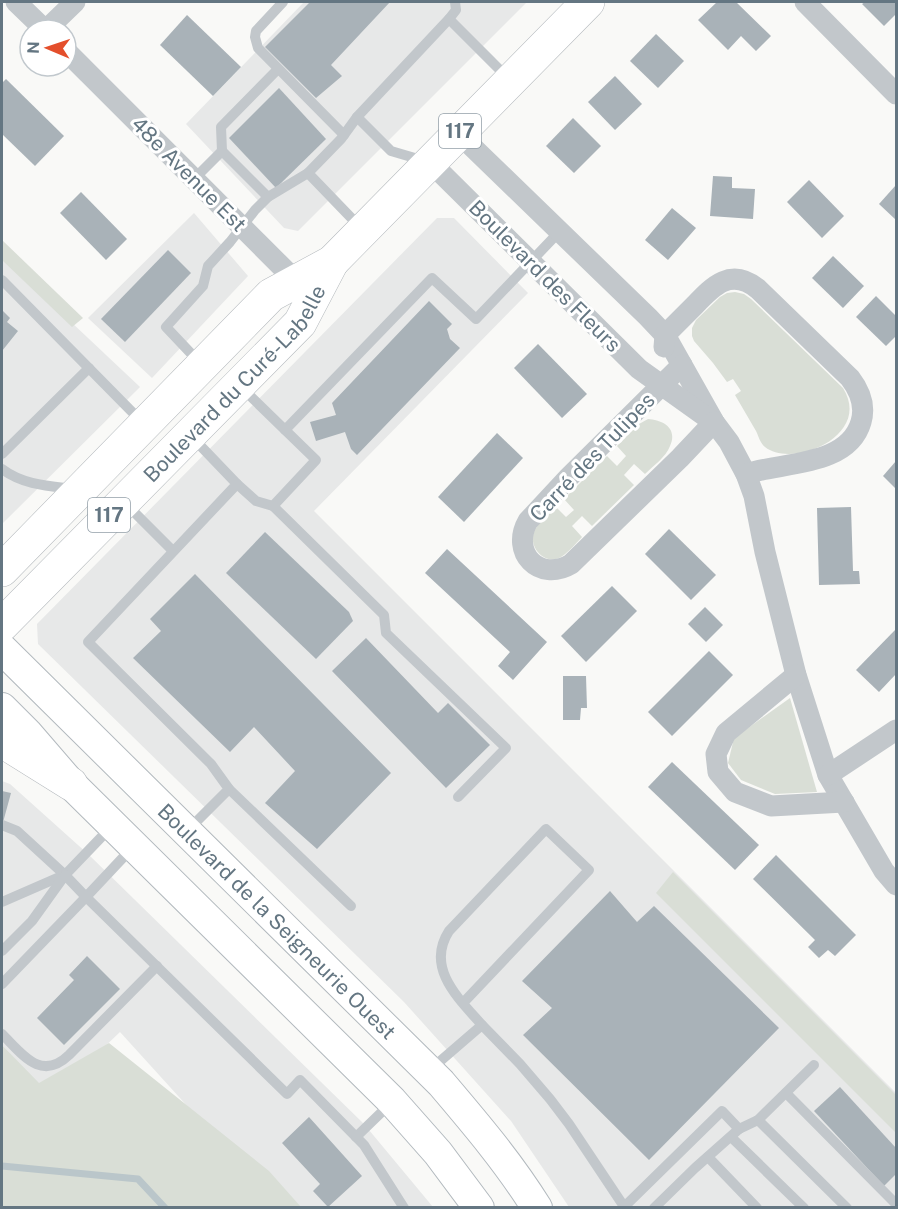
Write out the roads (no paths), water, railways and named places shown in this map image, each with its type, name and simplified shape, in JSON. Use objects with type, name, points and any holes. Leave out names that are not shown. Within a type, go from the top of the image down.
[{"type":"main road","name":"Boulevard du Curé-Labelle","points":[[2,625],[300,323],[304,290],[588,2]]},
{"type":"main road","name":"Boulevard du Curé-Labelle","points":[[2,570],[271,295],[304,290]]},
{"type":"main road","name":"Boulevard de la Seigneurie Ouest","points":[[2,650],[429,1071],[488,1139],[519,1179],[537,1208]]},
{"type":"main road","points":[[2,708],[71,784],[392,1101],[438,1153],[479,1208]]},
{"type":"main road","points":[[2,741],[71,784]]},
{"type":"street","points":[[16,2],[33,18]]},
{"type":"street","points":[[58,18],[75,2]]},
{"type":"street","points":[[805,2],[897,94]]},
{"type":"street","name":"48e Avenue Est","points":[[78,63],[304,290]]},
{"type":"street","name":"Boulevard des Fleurs","points":[[459,133],[665,335],[714,422],[729,442],[746,474],[754,496],[765,552],[796,675],[828,775],[884,871],[897,885]]},
{"type":"street","name":"Boulevard des Fleurs","points":[[430,162],[639,369],[714,422]]},
{"type":"street","points":[[662,385],[665,335],[716,285],[727,280],[742,280],[751,283],[850,378],[861,396],[863,412],[858,429],[847,443],[818,459],[746,474]]},
{"type":"street","name":"Carré des Tulipes","points":[[682,365],[528,521],[523,529],[523,546],[526,555],[537,567],[554,571],[563,569],[579,557],[714,422]]},
{"type":"street","points":[[796,675],[726,733],[716,754],[718,772],[735,792],[771,806],[844,802]]},
{"type":"street","points":[[828,775],[897,730]]},
{"type":"lane","points":[[284,2],[256,31],[258,48],[344,135]]},
{"type":"lane","points":[[203,365],[166,327],[203,286],[208,266],[268,196],[308,173],[344,135],[357,117],[449,19],[456,10],[455,2]]},
{"type":"lane","points":[[449,19],[511,80]]},
{"type":"lane","points":[[268,196],[222,151],[221,127],[278,69]]},
{"type":"lane","points":[[357,117],[391,152],[430,162]]},
{"type":"lane","points":[[194,179],[222,151]]},
{"type":"lane","points":[[308,173],[363,230]]},
{"type":"lane","points":[[285,430],[432,278],[476,319],[560,231]]},
{"type":"lane","points":[[2,280],[144,425]]},
{"type":"lane","points":[[2,454],[89,368]]},
{"type":"lane","points":[[239,384],[316,460],[273,506]]},
{"type":"lane","points":[[189,435],[256,501],[273,506],[384,615],[386,633],[506,748],[458,797]]},
{"type":"lane","points":[[2,469],[24,481],[81,490]]},
{"type":"lane","points":[[237,484],[88,642],[211,764],[229,789],[351,906]]},
{"type":"lane","points":[[123,501],[173,551]]},
{"type":"lane","points":[[186,832],[229,789]]},
{"type":"lane","points":[[2,825],[17,831],[65,875],[287,1094],[300,1080],[373,1157],[404,1208]]},
{"type":"lane","points":[[463,1004],[589,870],[546,829],[449,931],[441,952],[443,972],[450,987],[463,1004],[550,1099],[625,1207],[722,1111],[735,1133],[804,1208]]},
{"type":"lane","points":[[2,951],[32,921],[65,875],[94,844],[123,836]]},
{"type":"lane","points":[[2,984],[86,897],[123,836]]},
{"type":"lane","points":[[2,902],[65,875]]},
{"type":"lane","points":[[2,1034],[37,1066],[56,1065],[69,1055],[157,966]]},
{"type":"lane","points":[[429,1071],[482,1025]]},
{"type":"lane","points":[[654,1208],[735,1133],[758,1120],[814,1065]]},
{"type":"lane","points":[[786,1093],[897,1204]]},
{"type":"lane","points":[[356,1137],[392,1101]]},
{"type":"lane","points":[[758,1120],[847,1208]]},
{"type":"lane","points":[[708,1157],[757,1208]]},
{"type":"waterway","points":[[2,1166],[138,1179],[165,1208]]}]
